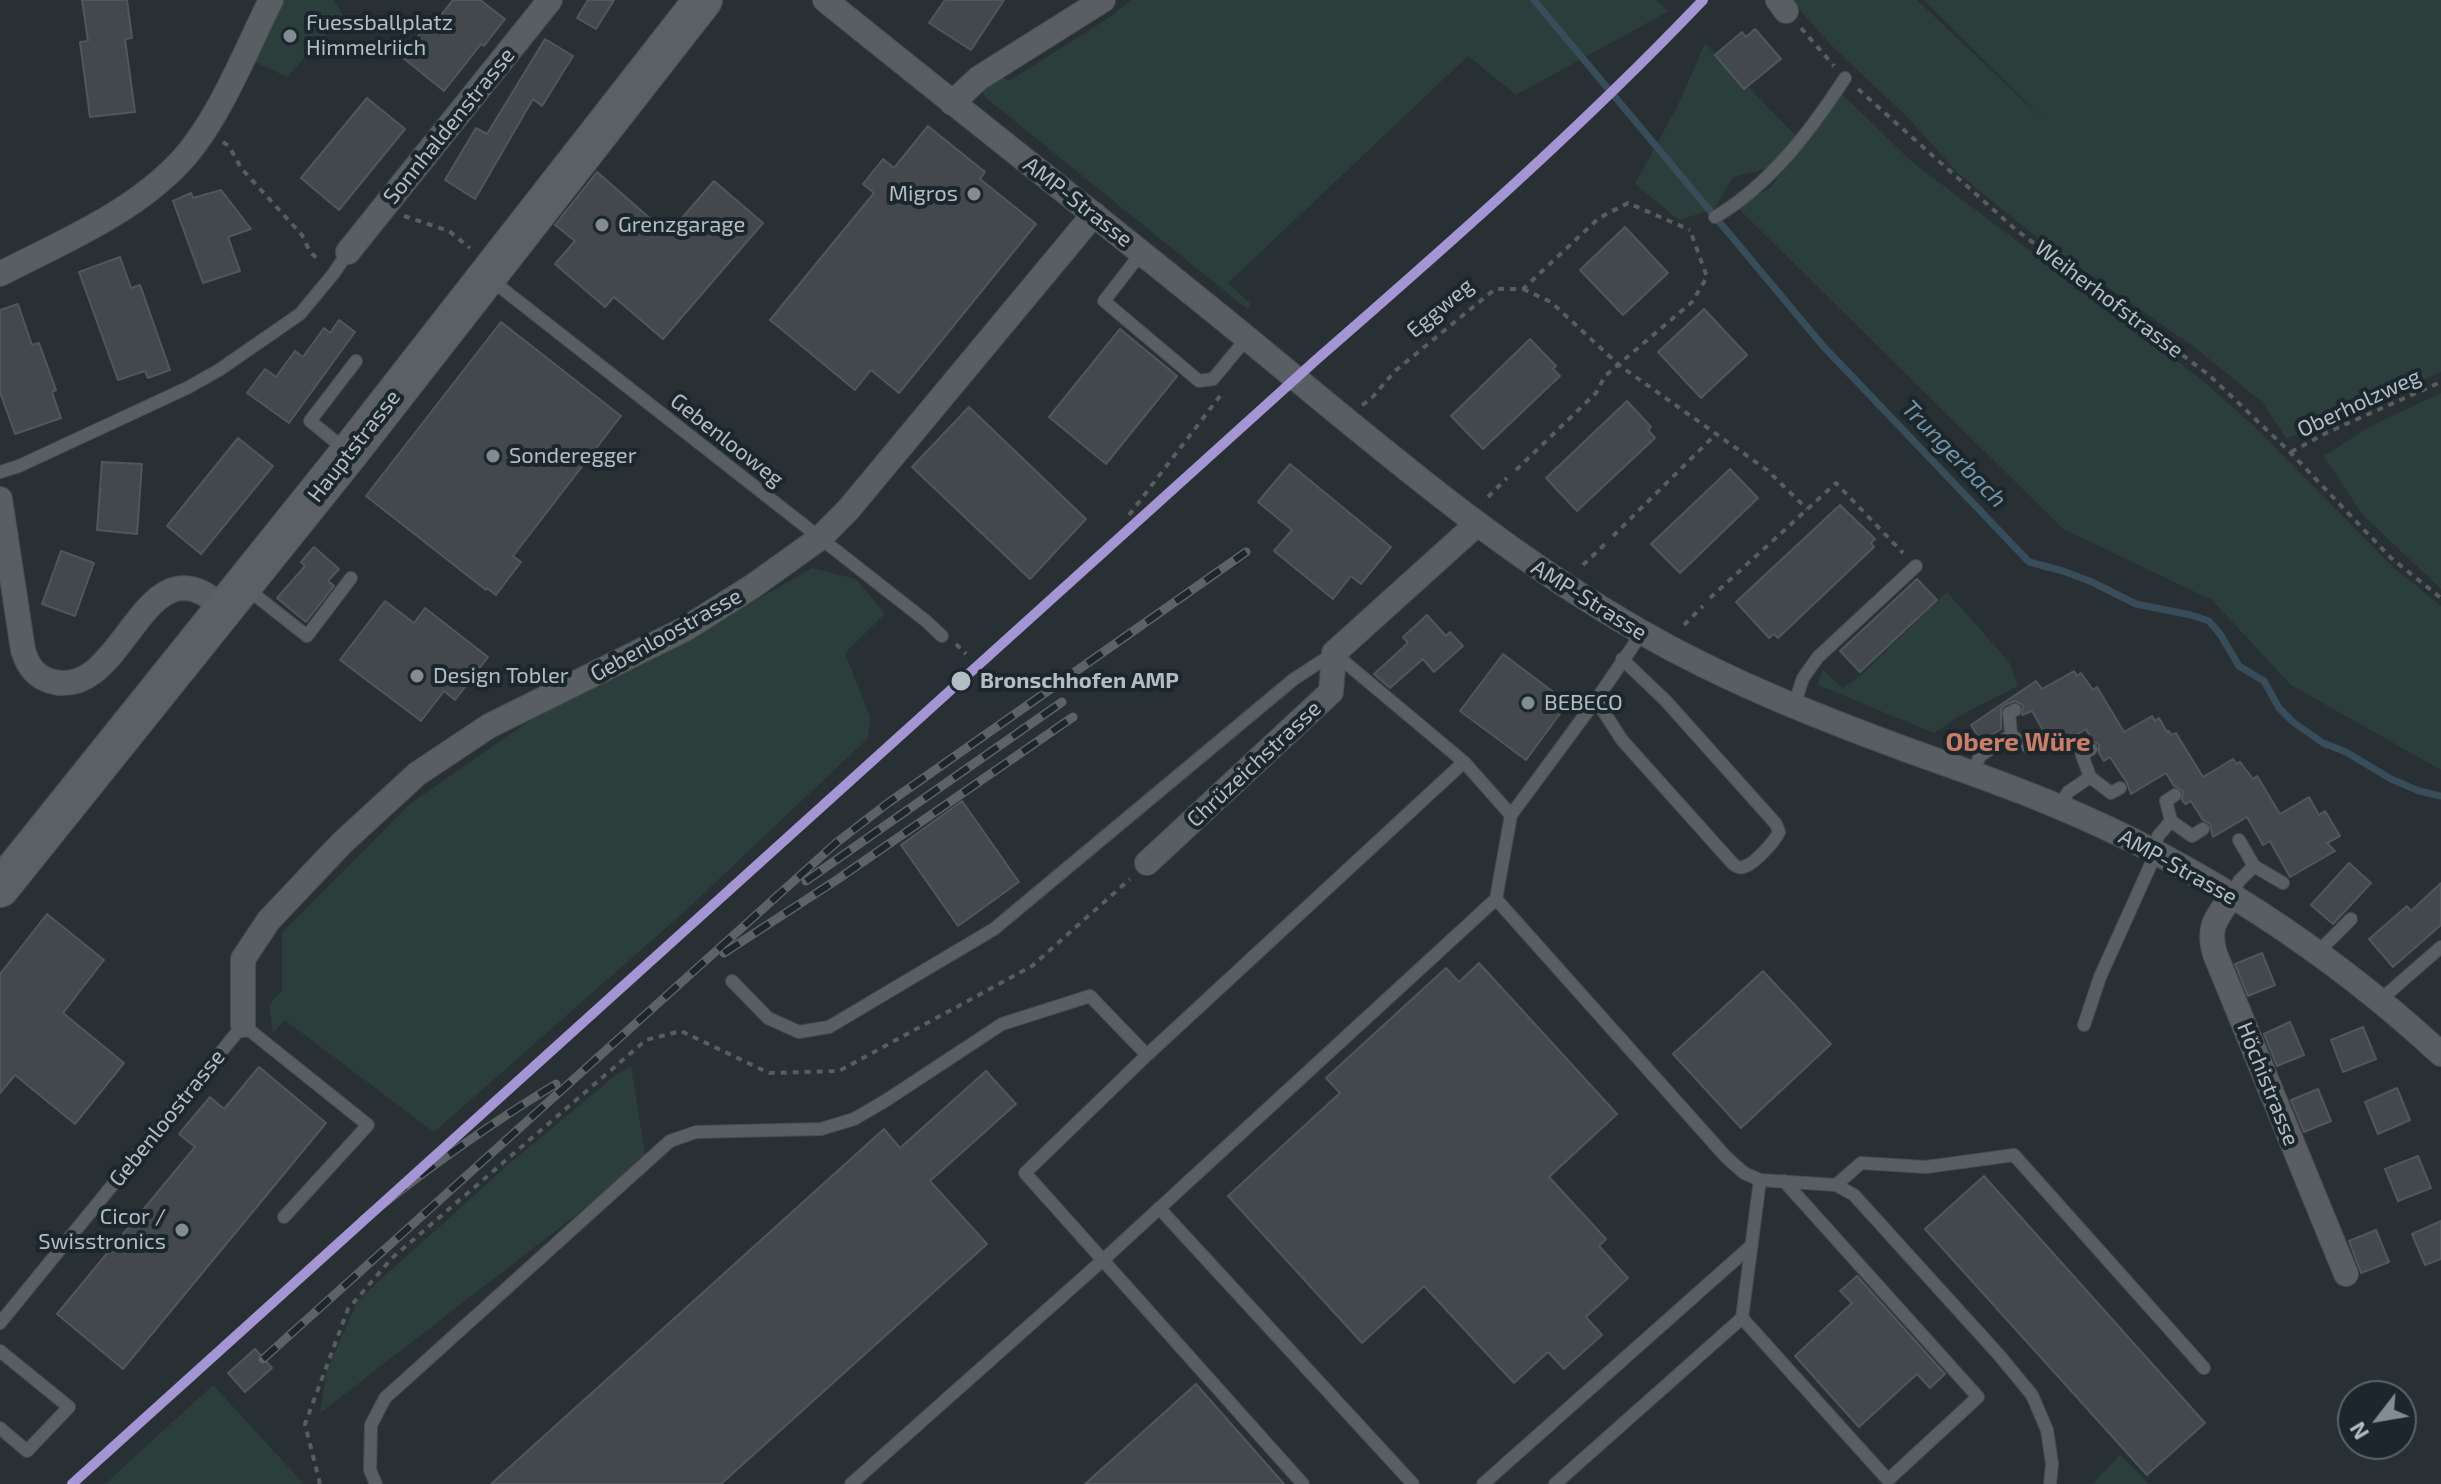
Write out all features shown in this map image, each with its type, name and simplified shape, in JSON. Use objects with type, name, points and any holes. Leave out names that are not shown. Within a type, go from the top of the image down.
[{"type":"main road","name":"Hauptstrasse","points":[[0,888],[235,598],[703,0]]},
{"type":"street","points":[[0,274],[135,200],[172,170],[205,131],[271,0]]},
{"type":"street","name":"Sonnhaldenstrasse","points":[[348,252],[550,0]]},
{"type":"street","name":"AMP-Strasse","points":[[825,0],[1477,524],[1565,588],[1642,633],[1740,684],[2060,806],[2155,850],[2232,896],[2317,953],[2441,1054]]},
{"type":"street","points":[[952,103],[979,78],[1103,0]]},
{"type":"street","name":"Gebenloostrasse","points":[[243,1025],[243,959],[269,920],[342,843],[417,774],[489,726],[685,629],[820,538],[848,510],[1094,214]]},
{"type":"street","points":[[0,499],[23,650],[31,669],[43,678],[68,683],[90,673],[154,603],[173,588],[195,588],[213,598],[235,598]]},
{"type":"street","points":[[1334,653],[1477,524]]},
{"type":"street","name":"Chrüzeichstrasse","points":[[1147,863],[1331,692],[1334,653]]},
{"type":"street","name":"Höchistrasse","points":[[2232,896],[2211,929],[2215,954],[2346,1274]]},
{"type":"lane","points":[[1715,217],[1737,205],[1780,163],[1818,120],[1845,78]]},
{"type":"lane","points":[[0,472],[187,388],[219,370],[300,314],[348,252]]},
{"type":"lane","points":[[1142,252],[1104,301],[1199,381],[1213,379],[1247,338]]},
{"type":"lane","name":"Gebenlooweg","points":[[487,276],[942,636]]},
{"type":"lane","points":[[349,453],[310,421],[356,361]]},
{"type":"lane","points":[[1794,706],[1803,678],[1818,657],[1916,566]]},
{"type":"lane","points":[[235,598],[307,636],[351,578]]},
{"type":"lane","points":[[851,1484],[1103,1260],[1496,899],[1511,815],[1642,633]]},
{"type":"lane","points":[[732,981],[768,1018],[799,1032],[829,1027],[994,929],[1294,679],[1334,653],[1464,762],[1511,815]]},
{"type":"lane","points":[[1596,700],[1622,740],[1733,864],[1740,867],[1748,865],[1775,840],[1779,832],[1776,824],[1666,701],[1622,659]]},
{"type":"lane","points":[[2011,735],[2009,713],[2015,710]]},
{"type":"lane","points":[[1973,772],[1980,756],[2011,735]]},
{"type":"lane","points":[[2011,735],[2030,748],[2039,743]]},
{"type":"lane","points":[[2091,749],[2082,755],[2090,777],[2111,793],[2120,788]]},
{"type":"lane","points":[[1303,1484],[1025,1173],[1147,1055],[1464,762]]},
{"type":"lane","points":[[2060,806],[2068,792],[2090,777]]},
{"type":"lane","points":[[2175,795],[2166,801],[2171,821],[2192,836],[2203,829]]},
{"type":"lane","points":[[2084,1025],[2100,977],[2151,864],[2158,836],[2171,821]]},
{"type":"lane","points":[[2239,840],[2254,866],[2283,883]]},
{"type":"lane","points":[[2232,896],[2239,881],[2254,866]]},
{"type":"lane","points":[[1496,899],[1726,1157],[1744,1173],[1760,1180],[1836,1185],[1854,1195],[2032,1395],[2047,1430],[2052,1464],[2050,1484]]},
{"type":"lane","points":[[2317,953],[2351,919]]},
{"type":"lane","points":[[2379,1001],[2441,947]]},
{"type":"lane","points":[[376,1484],[370,1470],[371,1425],[385,1398],[670,1141],[696,1132],[821,1129],[854,1119],[1002,1024],[1090,996],[1147,1055]]},
{"type":"lane","points":[[243,1025],[368,1125],[284,1217]]},
{"type":"lane","name":"Gebenloostrasse","points":[[0,1323],[243,1025]]},
{"type":"lane","points":[[1836,1185],[1861,1163],[1926,1167],[2014,1155],[2204,1368]]},
{"type":"lane","points":[[1555,1484],[1742,1318],[1760,1180]]},
{"type":"lane","points":[[1742,1318],[1888,1480],[1978,1397],[1784,1181]]},
{"type":"lane","points":[[1159,1208],[1413,1484]]},
{"type":"lane","points":[[1483,1484],[1752,1245]]},
{"type":"lane","points":[[0,1351],[69,1407],[27,1451],[0,1428]]},
{"type":"path","name":"Weiherhofstrasse","points":[[1782,5],[1845,78],[2015,229],[2209,375],[2290,452],[2391,558],[2441,598]]},
{"type":"path","points":[[205,131],[229,146],[241,168],[302,235],[310,252],[334,273]]},
{"type":"path","points":[[1516,470],[1596,393],[1605,376],[1619,365],[1692,302],[1707,277],[1690,230],[1628,203],[1599,218],[1523,289],[1551,302],[1619,365],[1767,470],[1807,509]]},
{"type":"path","points":[[382,209],[449,231],[478,255],[487,276]]},
{"type":"path","name":"Eggweg","points":[[1345,417],[1370,400],[1395,371],[1495,289],[1523,289]]},
{"type":"path","name":"Oberholzweg","points":[[2290,452],[2441,382]]},
{"type":"path","points":[[1129,515],[1222,392]]},
{"type":"path","points":[[1613,536],[1716,434]]},
{"type":"path","points":[[1488,497],[1507,478]]},
{"type":"path","points":[[1710,598],[1836,483],[1916,566]]},
{"type":"path","points":[[1583,565],[1605,544]]},
{"type":"path","points":[[1684,625],[1703,606]]},
{"type":"green space","name":"Fuessballplatz Himmelriich","points":[[280,0],[334,0],[343,16],[287,77],[243,56]]},
{"type":"green space","points":[[1131,0],[1655,0],[1669,11],[1516,95],[1468,56],[1228,283],[1251,304],[1247,309],[983,93],[987,85],[1000,76],[1009,81],[1110,17]]},
{"type":"green space","points":[[1791,0],[1917,0],[2050,126],[1924,0],[2441,0],[2441,372],[2316,429],[2286,438],[2262,402],[2197,349],[2044,243],[1959,174],[1907,117],[1830,44]]},
{"type":"green space","points":[[1705,43],[1797,137],[1780,165],[1733,177],[1714,209],[1679,220],[1635,184],[1677,107]]},
{"type":"green space","points":[[1840,92],[1912,162],[2197,376],[2255,427],[2393,567],[2441,606],[2441,770],[2291,685],[2212,600],[2063,529],[1736,206],[1771,187]]},
{"type":"green space","points":[[2441,393],[2441,589],[2362,514],[2324,456],[2371,426]]},
{"type":"green space","points":[[812,568],[856,579],[885,614],[845,653],[870,717],[868,738],[684,912],[434,1132],[285,1020],[273,1033],[269,1005],[282,991],[282,933],[410,804],[533,718],[711,626]]},
{"type":"green space","points":[[1947,592],[2009,662],[2018,686],[1966,712],[1934,733],[1818,685],[1823,670],[1843,688],[1862,674]]},
{"type":"green space","points":[[631,1066],[646,1161],[320,1413],[327,1370],[358,1300],[510,1163]]},
{"type":"green space","points":[[213,1385],[304,1484],[105,1484]]},
{"type":"green space","points":[[2120,1455],[2149,1484],[2092,1484]]},
{"type":"building","points":[[82,0],[127,0],[132,38],[125,39],[135,112],[90,117],[80,42],[88,41]]},
{"type":"building","points":[[453,0],[480,0],[505,19],[444,91],[402,57],[426,26],[430,29]]},
{"type":"building","points":[[588,0],[614,0],[596,29],[577,18]]},
{"type":"building","points":[[945,0],[1004,0],[971,50],[929,23]]},
{"type":"building","points":[[1755,29],[1781,59],[1744,89],[1715,55],[1742,32],[1746,37]]},
{"type":"building","points":[[545,39],[573,56],[542,106],[533,99],[475,199],[445,180],[476,128],[487,134]]},
{"type":"building","points":[[367,98],[405,129],[339,210],[301,178]]},
{"type":"building","points":[[928,126],[985,172],[980,179],[1036,224],[899,393],[871,370],[855,390],[770,320],[874,193],[863,184],[883,159],[894,168]]},
{"type":"building","points":[[597,172],[668,234],[714,181],[763,223],[663,339],[614,297],[605,307],[555,264],[575,241],[555,225]]},
{"type":"building","points":[[221,190],[251,229],[228,237],[240,271],[203,283],[173,201],[191,193],[193,198]]},
{"type":"building","points":[[1625,227],[1668,273],[1623,315],[1580,270]]},
{"type":"building","points":[[120,257],[131,288],[140,285],[170,370],[148,378],[145,371],[118,380],[79,272]]},
{"type":"building","points":[[18,304],[32,345],[39,343],[56,390],[52,392],[61,418],[15,434],[0,392],[0,310]]},
{"type":"building","points":[[1704,309],[1747,355],[1701,398],[1658,352]]},
{"type":"building","points":[[339,320],[355,332],[289,423],[247,393],[265,369],[276,377],[295,351],[303,357],[324,328],[330,333]]},
{"type":"building","name":"Sonderegger","points":[[501,322],[621,416],[513,556],[521,562],[496,595],[366,496]]},
{"type":"building","points":[[1120,329],[1177,376],[1106,464],[1049,417]]},
{"type":"building","points":[[1530,339],[1556,366],[1553,369],[1560,376],[1483,449],[1451,416]]},
{"type":"building","points":[[1627,401],[1651,427],[1648,430],[1655,438],[1577,511],[1546,478]]},
{"type":"building","points":[[969,407],[1086,519],[1030,579],[912,467]]},
{"type":"building","points":[[238,438],[273,466],[201,554],[167,526]]},
{"type":"building","points":[[102,462],[142,464],[137,534],[97,530]]},
{"type":"building","points":[[1290,464],[1391,547],[1361,584],[1351,576],[1333,599],[1274,551],[1292,530],[1258,502]]},
{"type":"building","points":[[1730,469],[1758,498],[1680,573],[1651,544]]},
{"type":"building","points":[[1840,505],[1875,539],[1871,543],[1874,547],[1778,638],[1774,634],[1769,638],[1736,602]]},
{"type":"building","points":[[314,547],[339,569],[328,581],[334,586],[306,622],[277,598],[305,566],[301,562]]},
{"type":"building","points":[[61,551],[94,563],[75,616],[42,604]]},
{"type":"building","points":[[1917,579],[1937,600],[1860,672],[1840,651]]},
{"type":"building","name":"Design Tobler","points":[[385,601],[414,623],[425,608],[488,657],[455,700],[444,691],[421,721],[340,660]]},
{"type":"building","points":[[1427,615],[1446,636],[1450,632],[1463,646],[1434,672],[1423,659],[1390,688],[1374,674],[1408,643],[1403,637]]},
{"type":"building","points":[[1503,654],[1568,703],[1526,760],[1460,711]]},
{"type":"building","points":[[2074,671],[2077,676],[2081,673],[2093,690],[2097,687],[2124,732],[2152,716],[2155,721],[2159,718],[2167,732],[2171,735],[2176,733],[2203,777],[2233,759],[2236,764],[2240,762],[2253,779],[2257,776],[2280,814],[2309,797],[2319,815],[2325,811],[2340,836],[2327,843],[2335,851],[2290,877],[2270,841],[2263,845],[2247,817],[2213,837],[2210,824],[2203,820],[2191,801],[2185,804],[2183,791],[2174,786],[2166,773],[2131,794],[2110,757],[2104,761],[2099,745],[2086,729],[2053,748],[2032,711],[2022,715],[2023,705],[2015,701],[2001,709],[2001,729],[1982,742],[1971,725],[2036,681],[2042,689]]},
{"type":"building","points":[[962,801],[1019,882],[958,926],[901,845]]},
{"type":"building","points":[[2349,863],[2371,883],[2333,924],[2311,905]]},
{"type":"building","points":[[2441,883],[2441,925],[2393,967],[2369,939],[2407,906],[2411,911]]},
{"type":"building","points":[[47,914],[104,960],[63,1013],[124,1063],[75,1124],[15,1075],[0,1093],[0,974]]},
{"type":"building","points":[[2262,953],[2275,985],[2248,996],[2235,964]]},
{"type":"building","points":[[1479,963],[1617,1114],[1549,1177],[1606,1239],[1599,1246],[1628,1278],[1586,1317],[1602,1335],[1564,1369],[1548,1352],[1514,1383],[1424,1286],[1362,1343],[1228,1196],[1340,1093],[1326,1078],[1446,968],[1459,982]]},
{"type":"building","points":[[1763,971],[1831,1044],[1741,1128],[1673,1054]]},
{"type":"building","points":[[2290,1022],[2304,1055],[2277,1066],[2264,1034]]},
{"type":"building","points":[[2363,1027],[2376,1059],[2343,1072],[2331,1040]]},
{"type":"building","name":"Cicor / Swisstronics","points":[[259,1067],[326,1123],[123,1369],[57,1314],[195,1147],[179,1134],[210,1097],[224,1109]]},
{"type":"building","points":[[986,1071],[1016,1104],[930,1181],[987,1244],[721,1484],[491,1484],[884,1129],[900,1148]]},
{"type":"building","points":[[2397,1088],[2410,1120],[2378,1134],[2365,1102]]},
{"type":"building","points":[[2318,1089],[2331,1121],[2304,1132],[2291,1100]]},
{"type":"building","points":[[2418,1156],[2431,1188],[2398,1201],[2385,1169]]},
{"type":"building","points":[[1984,1176],[2205,1423],[2147,1475],[1925,1229]]},
{"type":"building","points":[[2441,1221],[2441,1259],[2425,1265],[2412,1234]]},
{"type":"building","points":[[2376,1230],[2389,1262],[2361,1273],[2349,1241]]},
{"type":"building","points":[[1857,1276],[1945,1374],[1930,1388],[1917,1374],[1859,1427],[1795,1356],[1852,1303],[1840,1291]]},
{"type":"building","points":[[255,1349],[272,1368],[245,1392],[228,1373]]},
{"type":"building","points":[[1196,1384],[1284,1484],[1085,1484]]},
{"type":"waterway","name":"Trungerbach","points":[[1534,0],[1823,346],[2029,562],[2092,582],[2136,604],[2209,621],[2239,666],[2264,681],[2279,708],[2293,722],[2323,743],[2346,752],[2391,779],[2441,796]]},
{"type":"railway","points":[[263,1359],[836,843],[888,803],[1246,552]]},
{"type":"railway","points":[[806,881],[1062,702]]},
{"type":"railway","points":[[724,953],[838,879],[1073,717]]},
{"type":"railway","points":[[363,1220],[457,1149],[556,1084]]},
{"type":"transit line","points":[[72,1484],[1514,184],[1610,94],[1703,0]]},
{"type":"place","name":"Fuessballplatz Himmelriich","points":[[290,36]]},
{"type":"place","name":"Migros","points":[[974,194]]},
{"type":"place","name":"Grenzgarage","points":[[602,225]]},
{"type":"place","name":"Sonderegger","points":[[493,456]]},
{"type":"place","name":"Design Tobler","points":[[417,676]]},
{"type":"place","name":"Bronschhofen AMP","points":[[961,681]]},
{"type":"place","name":"BEBECO","points":[[1528,703]]},
{"type":"place","name":"Cicor / Swisstronics","points":[[182,1230]]},
{"type":"district","name":"Obere Würe","points":[[2018,742]]}]
